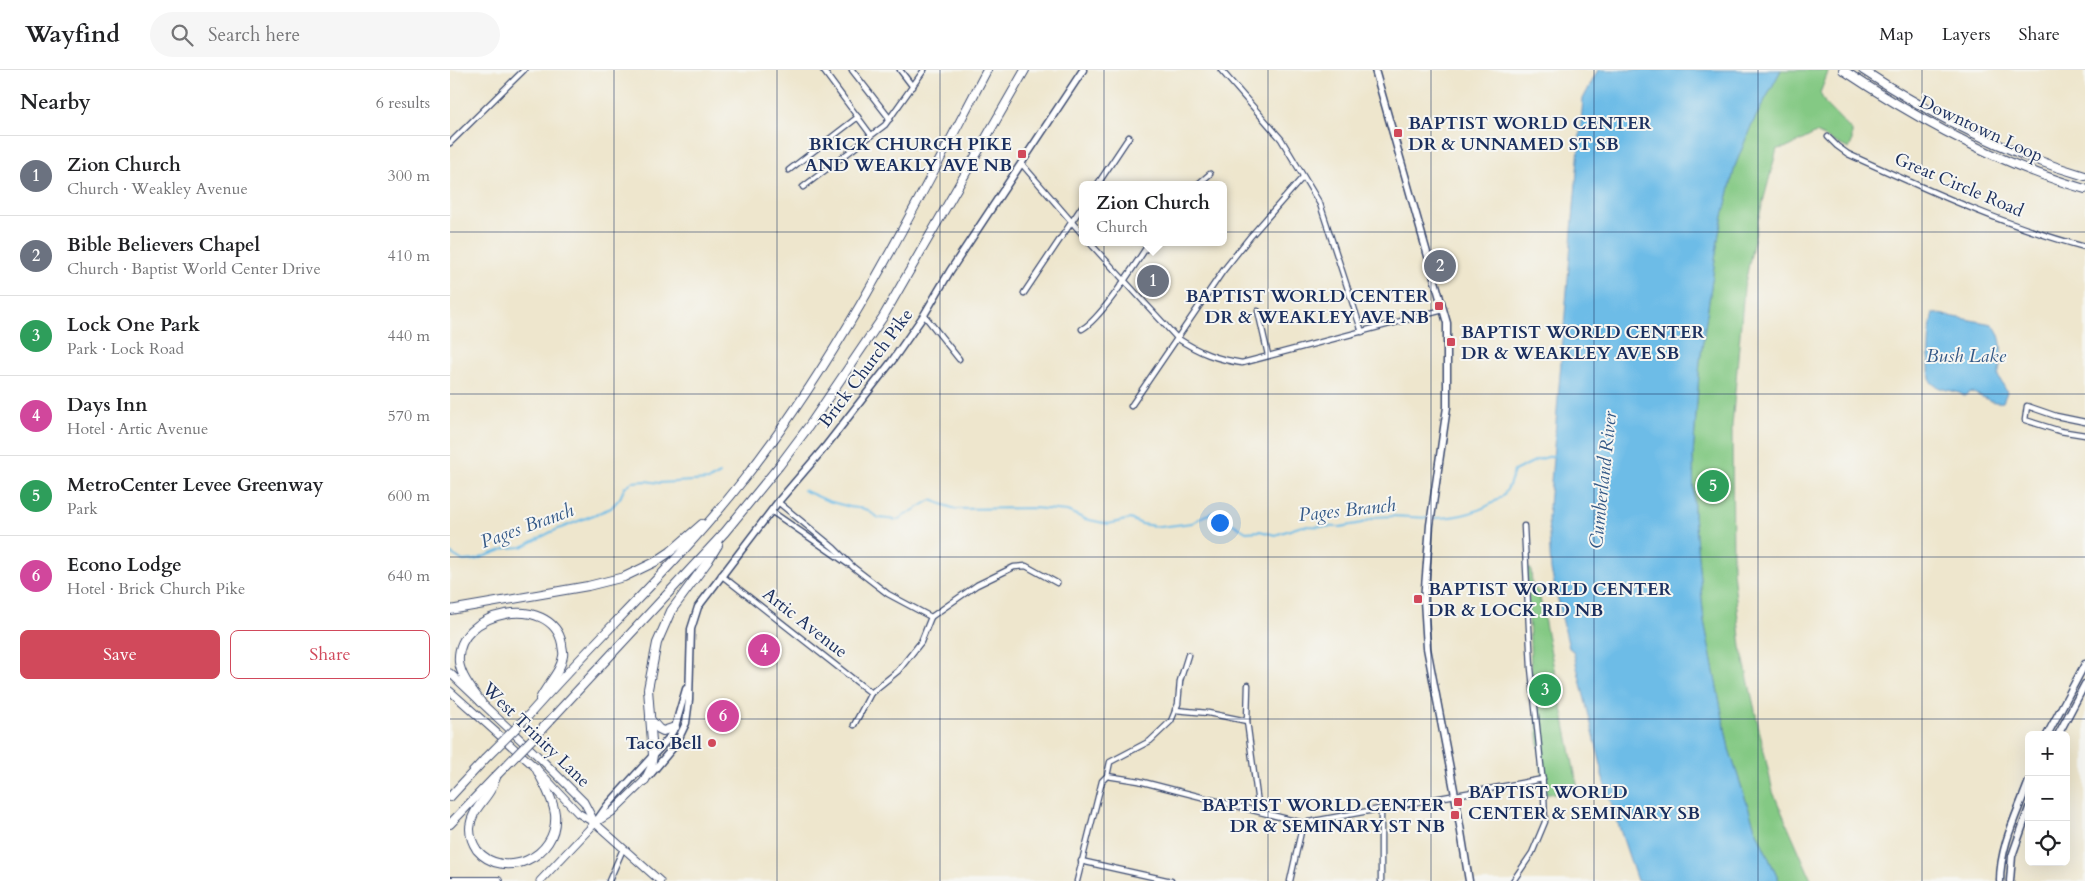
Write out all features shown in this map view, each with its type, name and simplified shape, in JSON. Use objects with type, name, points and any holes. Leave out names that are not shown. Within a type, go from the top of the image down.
[{"type":"highway","points":[[450,797],[657,582],[721,508],[774,440],[830,355],[870,289],[986,70]]},
{"type":"highway","points":[[450,824],[541,730],[725,532],[779,466],[848,370],[909,274],[1025,70]]},
{"type":"highway","name":"Downtown Loop","points":[[1844,70],[1891,102],[1980,149],[2085,189]]},
{"type":"highway","name":"Downtown Loop","points":[[1864,70],[1895,91],[1988,140],[2085,176]]},
{"type":"highway","points":[[450,610],[588,586],[624,577],[655,562],[670,552],[721,508]]},
{"type":"highway","points":[[645,780],[651,768],[653,755],[648,689],[657,643],[664,625],[684,591],[708,562],[725,532]]},
{"type":"highway","points":[[481,702],[467,681],[459,664],[463,642],[477,625],[488,619],[503,614],[521,613],[536,615],[547,620],[555,627],[561,638],[564,654],[557,672],[545,688],[536,706]]},
{"type":"highway","points":[[650,719],[663,730],[675,727]]},
{"type":"highway","points":[[497,775],[490,790],[476,808],[470,828],[472,842],[486,861],[506,869],[520,867],[535,860],[546,849],[554,826],[555,814],[550,796],[536,768]]},
{"type":"highway","points":[[450,881],[498,881]]},
{"type":"main road","name":"West Trinity Lane","points":[[450,672],[584,802],[595,823]]},
{"type":"main road","name":"West Trinity Lane","points":[[450,691],[536,768],[578,813],[595,823],[660,881]]},
{"type":"main road","name":"Brick Church Pike","points":[[540,881],[595,823],[612,812],[645,780]]},
{"type":"street","points":[[450,143],[524,70]]},
{"type":"street","points":[[823,70],[872,135]]},
{"type":"street","points":[[852,70],[890,118]]},
{"type":"street","points":[[900,70],[913,87]]},
{"type":"street","points":[[803,187],[872,135],[890,118],[924,70]]},
{"type":"street","name":"Brick Church Pike","points":[[645,780],[676,744],[686,723],[689,700],[691,629],[698,608],[771,510],[825,447],[924,315],[1083,70]]},
{"type":"street","points":[[1221,70],[1281,139],[1320,204],[1362,332]]},
{"type":"street","points":[[1375,70],[1447,323],[1447,407],[1427,556],[1424,600],[1427,648],[1469,881]]},
{"type":"street","points":[[789,170],[858,117]]},
{"type":"street","points":[[1100,181],[1129,137]]},
{"type":"street","name":"Great Circle Road","points":[[1828,137],[1848,154],[1946,198],[2033,232],[2085,247]]},
{"type":"street","points":[[1021,163],[1079,231]]},
{"type":"street","points":[[1202,181],[1210,174]]},
{"type":"street","points":[[1131,406],[1240,251],[1303,177]]},
{"type":"street","points":[[1024,293],[1079,211]]},
{"type":"street","points":[[1093,246],[1177,338],[1195,350],[1218,359],[1242,363],[1443,310]]},
{"type":"street","points":[[1082,329],[1093,321],[1147,246]]},
{"type":"street","points":[[1258,310],[1268,355]]},
{"type":"street","points":[[924,315],[959,359]]},
{"type":"street","points":[[2085,422],[2056,416],[2027,406],[2025,420],[2060,431],[2085,435]]},
{"type":"street","points":[[778,502],[834,548],[853,568]]},
{"type":"street","points":[[771,510],[888,594],[931,617]]},
{"type":"street","points":[[1513,881],[1532,853],[1545,822],[1543,779],[1531,668],[1524,526]]},
{"type":"street","points":[[854,725],[871,693],[898,671],[921,642],[931,617],[977,585],[1014,567],[1026,566],[1057,583]]},
{"type":"street","name":"Artic Avenue","points":[[721,575],[871,693]]},
{"type":"street","points":[[1077,881],[1102,781],[1107,776],[1110,762],[1150,741],[1171,721],[1178,704],[1180,681],[1188,655]]},
{"type":"street","points":[[2049,731],[2085,664]]},
{"type":"street","name":"Brick Church Pike","points":[[595,823],[606,806],[668,739],[675,727],[688,683]]},
{"type":"street","points":[[2060,731],[2085,684]]},
{"type":"street","points":[[1248,685],[1247,721],[1259,811]]},
{"type":"street","points":[[1175,710],[1208,713],[1247,721]]},
{"type":"street","points":[[1107,776],[1140,782],[1303,822],[1543,779]]},
{"type":"street","points":[[2000,881],[2001,863],[2005,846],[2025,792]]},
{"type":"street","points":[[1381,809],[1381,881]]},
{"type":"street","points":[[2010,881],[2012,856],[2025,819]]},
{"type":"street","points":[[1290,881],[1303,822]]},
{"type":"street","points":[[610,881],[623,849]]},
{"type":"street","points":[[1081,861],[1171,881]]},
{"type":"green space","points":[[1781,70],[1829,70],[1820,93],[1825,103],[1852,131],[1852,142],[1849,149],[1816,133],[1789,147],[1777,149],[1758,221],[1744,288],[1732,426],[1733,571],[1741,647],[1773,792],[1812,881],[1779,881],[1755,828],[1729,749],[1704,621],[1694,515],[1693,456],[1700,361],[1719,233],[1735,166],[1751,126]]},
{"type":"green space","points":[[1527,569],[1531,569],[1532,585],[1539,593],[1578,789],[1544,795],[1531,668]]},
{"type":"water","name":"Cumberland River","points":[[1598,70],[1781,70],[1751,126],[1735,166],[1719,233],[1700,361],[1693,456],[1694,515],[1704,621],[1729,749],[1755,828],[1779,881],[1637,881],[1602,775],[1573,651],[1569,648],[1551,570],[1548,518],[1583,99]]},
{"type":"water","name":"Bush Lake","points":[[1933,313],[1992,324],[1996,329],[2001,342],[2001,363],[1998,376],[2007,392],[2003,402],[1990,401],[1970,392],[1964,396],[1939,388],[1931,382],[1929,348]]},
{"type":"waterway","name":"Pages Branch","points":[[1433,518],[1459,515],[1493,503],[1505,493],[1514,471],[1537,460],[1555,455]]},
{"type":"waterway","name":"Pages Branch","points":[[450,553],[463,561],[475,560],[507,548],[522,547],[551,532],[611,508],[620,498],[625,487],[632,482],[646,481],[659,483],[709,480],[720,474]]},
{"type":"waterway","name":"Pages Branch","points":[[803,490],[828,501],[865,509],[879,518],[897,520],[931,500],[955,509],[1034,508],[1067,511],[1085,519],[1108,524],[1130,519],[1142,524],[1160,527],[1192,523],[1214,512],[1246,532],[1260,531],[1275,535],[1302,526],[1340,527],[1362,523],[1376,517],[1429,518]]},
{"type":"place","name":"BAPTIST WORLD CENTER DR & UNNAMED ST SB","points":[[1398,133]]},
{"type":"place","name":"BRICK CHURCH PIKE AND WEAKLY AVE NB","points":[[1022,154]]},
{"type":"place","name":"Bible Believers Chapel","points":[[1440,266]]},
{"type":"place","name":"Zion Church","points":[[1153,281]]},
{"type":"place","name":"BAPTIST WORLD CENTER DR & WEAKLEY AVE NB","points":[[1439,306]]},
{"type":"place","name":"BAPTIST WORLD CENTER DR & WEAKLEY AVE SB","points":[[1451,342]]},
{"type":"place","name":"MetroCenter Levee Greenway","points":[[1713,486]]},
{"type":"place","name":"BAPTIST WORLD CENTER DR & LOCK RD NB","points":[[1418,599]]},
{"type":"place","name":"Days Inn","points":[[764,650]]},
{"type":"place","name":"Lock One Park","points":[[1545,690]]},
{"type":"place","name":"Econo Lodge","points":[[723,716]]},
{"type":"place","name":"Taco Bell","points":[[712,743]]},
{"type":"place","name":"BAPTIST WORLD CENTER & SEMINARY SB","points":[[1458,802]]},
{"type":"place","name":"BAPTIST WORLD CENTER DR & SEMINARY ST NB","points":[[1455,815]]}]
